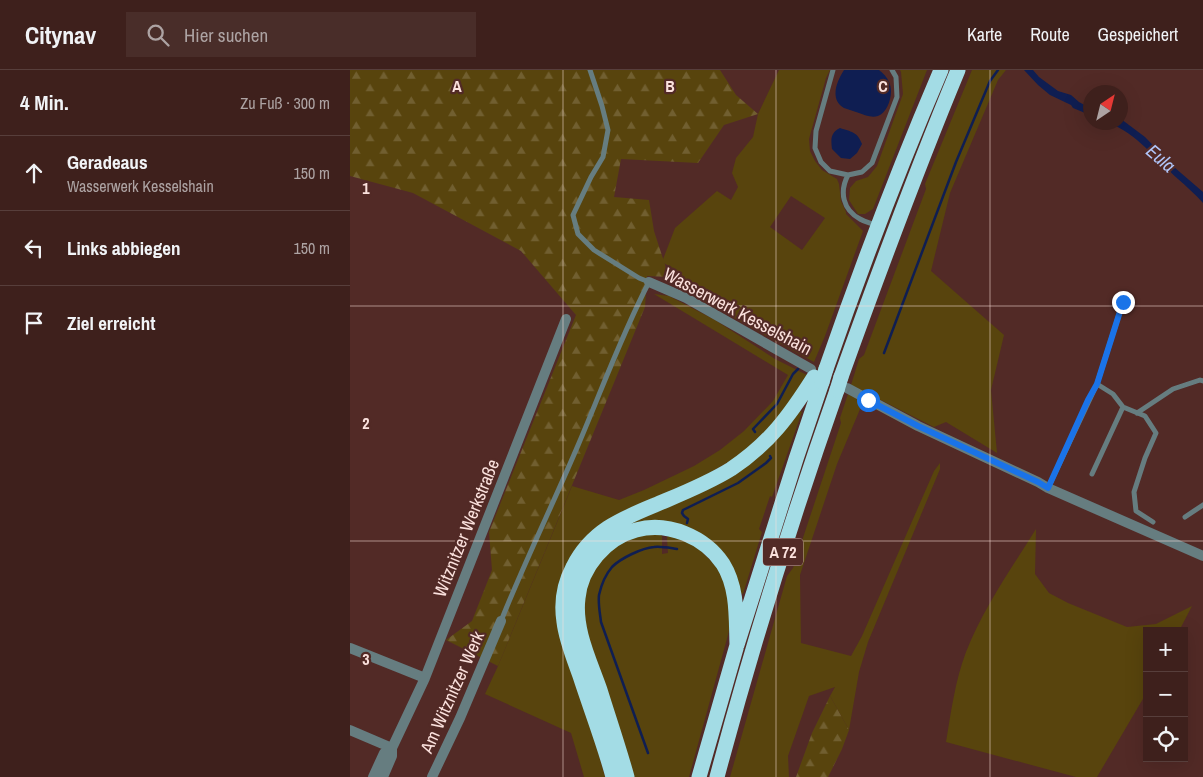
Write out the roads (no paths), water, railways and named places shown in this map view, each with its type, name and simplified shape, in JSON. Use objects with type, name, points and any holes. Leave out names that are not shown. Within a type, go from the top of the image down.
[{"type":"highway","name":"A 72","points":[[699,777],[737,645],[793,468],[819,372],[840,329],[878,226],[940,70]]},
{"type":"highway","name":"A 72","points":[[717,777],[810,466],[842,385],[869,297],[958,70]]},
{"type":"highway","points":[[613,777],[572,656],[564,622],[564,593],[569,573],[584,549],[601,532],[613,524],[711,480],[729,470],[756,450],[778,429],[819,372]]},
{"type":"highway","points":[[627,777],[582,639],[578,621],[578,599],[581,583],[589,565],[602,549],[618,538],[637,530],[660,528],[678,531],[698,540],[713,551],[724,564],[731,582],[736,604],[737,645]]},
{"type":"street","name":"Wasserwerk Kesselshain","points":[[648,282],[686,298],[819,372]]},
{"type":"street","name":"Witznitzer Werkstraße","points":[[383,777],[392,756],[392,748],[425,678],[566,319]]},
{"type":"street","points":[[842,385],[918,426],[1048,488],[1203,556]]},
{"type":"street","name":"Am Witznitzer Werk","points":[[432,777],[460,718],[501,621]]},
{"type":"street","points":[[350,648],[425,678]]},
{"type":"street","points":[[350,730],[392,748]]},
{"type":"street","name":"Witznitzer Werkstraße","points":[[373,777],[384,753],[392,748]]},
{"type":"lane","points":[[501,621],[648,282],[594,250],[578,234],[573,215],[603,157],[608,130],[590,70]]},
{"type":"lane","points":[[833,70],[816,131],[815,148],[821,162],[830,171],[848,176],[862,172],[872,163],[897,97],[896,77],[892,70]]},
{"type":"lane","points":[[848,176],[844,182],[842,197],[850,210],[859,219],[878,226]]},
{"type":"lane","points":[[1048,488],[1097,384],[1123,302]]},
{"type":"lane","points":[[1137,413],[1173,389],[1200,380],[1203,381]]},
{"type":"lane","points":[[1097,384],[1113,394],[1123,407],[1145,416],[1156,433],[1145,458],[1134,492],[1136,511],[1153,522]]},
{"type":"lane","points":[[1092,474],[1123,407]]},
{"type":"lane","points":[[1185,516],[1203,505]]},
{"type":"water","points":[[844,70],[879,70],[885,75],[890,86],[891,96],[888,106],[882,114],[875,117],[868,116],[844,108],[839,104],[836,90]]},
{"type":"water","points":[[1024,70],[1033,70],[1039,77],[1058,91],[1071,95],[1083,104],[1083,112],[1050,95]]},
{"type":"water","name":"Eula","points":[[1128,124],[1145,137],[1174,167],[1203,192],[1203,203],[1146,148],[1122,130],[1128,130]]},
{"type":"water","points":[[840,128],[856,134],[862,144],[857,153],[850,159],[841,158],[832,149],[831,140],[833,134]]},
{"type":"waterway","points":[[884,353],[956,162],[990,81],[998,70]]},
{"type":"waterway","points":[[755,432],[753,429],[777,404],[793,374],[798,369]]},
{"type":"waterway","points":[[687,523],[688,519],[682,513],[683,510],[738,483],[766,463],[771,458],[770,456]]},
{"type":"waterway","points":[[648,753],[601,622],[599,595],[604,580],[612,567],[626,557],[638,551],[654,547],[677,549]]}]
